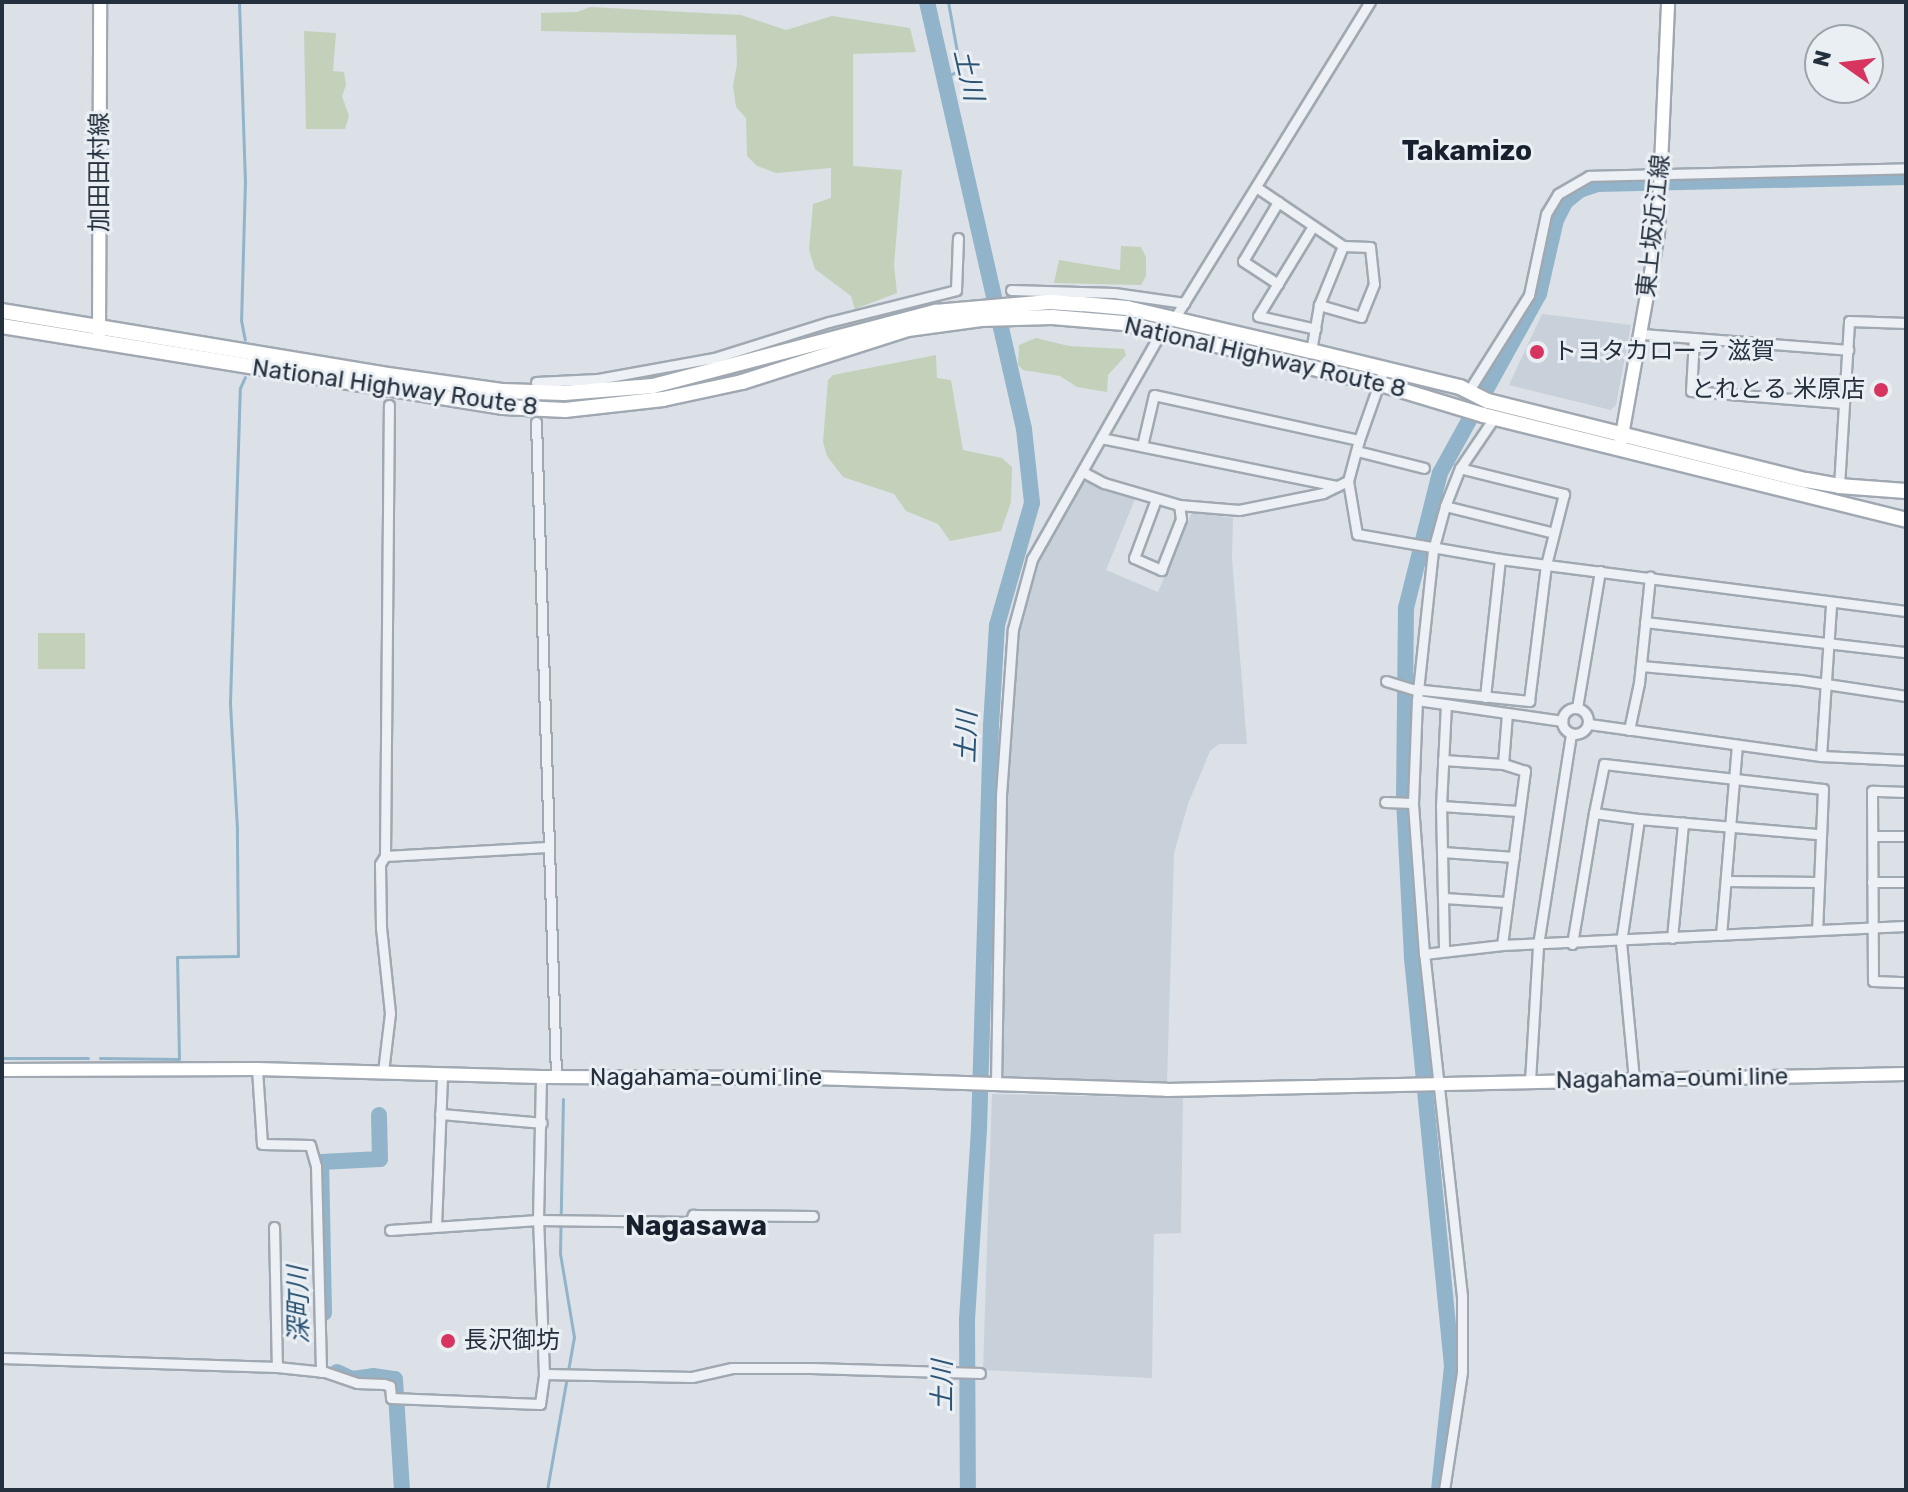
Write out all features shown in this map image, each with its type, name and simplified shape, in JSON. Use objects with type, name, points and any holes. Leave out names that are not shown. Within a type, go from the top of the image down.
[{"type":"highway","name":"National Highway Route 8","points":[[2,311],[99,334],[503,407],[565,410],[663,399],[742,382],[908,329],[981,313],[1127,308],[1311,351],[1452,403],[1839,486],[1906,491]]},
{"type":"highway","name":"National Highway Route 8","points":[[1051,310],[1162,330],[1382,377],[1466,386],[1488,411]]},
{"type":"highway","name":"National Highway Route 8","points":[[2,326],[99,334]]},
{"type":"highway","name":"National Highway Route 8","points":[[1621,441],[1906,520]]},
{"type":"main road","name":"加田田村線","points":[[99,334],[100,2]]},
{"type":"main road","name":"東上坂近江線","points":[[1621,441],[1658,234],[1668,2]]},
{"type":"main road","name":"Nagahama-oumi line","points":[[2,1070],[257,1069],[442,1076],[965,1082],[1167,1090],[1906,1074]]},
{"type":"street","points":[[1174,319],[1370,2]]},
{"type":"street","points":[[1466,386],[1529,295],[1546,214],[1558,194],[1589,176],[1661,180],[1906,168]]},
{"type":"street","points":[[1256,187],[1343,246],[1370,247],[1374,284],[1361,317],[1319,305]]},
{"type":"street","points":[[1278,202],[1243,261],[1278,284]]},
{"type":"street","points":[[1313,226],[1258,316],[1316,329]]},
{"type":"street","points":[[536,382],[598,379],[714,358],[829,322],[956,290],[958,238]]},
{"type":"street","points":[[1311,351],[1319,305],[1343,246]]},
{"type":"street","points":[[1011,290],[1114,293],[1184,303]]},
{"type":"street","points":[[1839,486],[1849,321],[1906,323]]},
{"type":"street","points":[[994,1083],[1001,795],[1013,629],[1032,559],[1162,330]]},
{"type":"street","points":[[1642,334],[1848,350]]},
{"type":"street","points":[[1694,338],[1691,391],[1843,403]]},
{"type":"street","points":[[1382,377],[1348,481],[1357,534],[1500,559],[1831,604],[1906,611]]},
{"type":"street","points":[[1142,446],[1154,395],[1358,446],[1424,468]]},
{"type":"street","points":[[383,1072],[390,1013],[381,928],[380,864],[385,856],[389,405]]},
{"type":"street","points":[[1444,1490],[1462,1372],[1462,1296],[1424,954],[1413,803],[1416,693],[1431,549],[1460,468],[1488,411]]},
{"type":"street","points":[[536,422],[556,1077]]},
{"type":"street","points":[[1101,438],[1338,486]]},
{"type":"street","points":[[1416,693],[1529,701],[1546,565],[1564,494],[1460,468]]},
{"type":"street","points":[[1083,472],[1104,483],[1179,505],[1239,510],[1323,493],[1348,481]]},
{"type":"street","points":[[1156,499],[1134,558],[1161,570],[1181,519],[1179,505]]},
{"type":"street","points":[[1445,506],[1554,533]]},
{"type":"street","points":[[1485,697],[1500,559]]},
{"type":"street","points":[[1577,708],[1600,571]]},
{"type":"street","points":[[1629,730],[1641,666],[1650,577]]},
{"type":"street","points":[[1821,756],[1831,604]]},
{"type":"street","points":[[1645,622],[1906,652]]},
{"type":"street","points":[[1641,666],[1825,684],[1906,696]]},
{"type":"street","points":[[1388,682],[1446,704],[1562,721],[1571,734],[1538,945],[1530,1081]]},
{"type":"street","points":[[1444,950],[1441,806],[1446,704]]},
{"type":"street","points":[[1562,721],[1565,713],[1577,708]]},
{"type":"street","points":[[1577,708],[1587,715],[1589,724]]},
{"type":"street","points":[[1503,764],[1507,713]]},
{"type":"street","points":[[1589,724],[1821,756],[1906,760]]},
{"type":"street","points":[[1571,734],[1582,733],[1589,724]]},
{"type":"street","points":[[1721,935],[1737,745]]},
{"type":"street","points":[[1443,760],[1503,764],[1525,771],[1502,945]]},
{"type":"street","points":[[1572,944],[1604,764],[1823,789],[1817,930]]},
{"type":"street","points":[[1906,792],[1872,791],[1873,981],[1906,982]]},
{"type":"street","points":[[1385,802],[1413,803]]},
{"type":"street","points":[[1441,806],[1518,811]]},
{"type":"street","points":[[1594,813],[1819,834]]},
{"type":"street","points":[[1634,1079],[1621,942],[1639,819]]},
{"type":"street","points":[[1672,938],[1683,823]]},
{"type":"street","points":[[1873,836],[1906,836]]},
{"type":"street","points":[[385,856],[547,847]]},
{"type":"street","points":[[1442,852],[1514,857]]},
{"type":"street","points":[[1726,881],[1818,882]]},
{"type":"street","points":[[1872,882],[1906,882]]},
{"type":"street","points":[[1444,898],[1506,902]]},
{"type":"street","points":[[1424,954],[1502,945],[1621,942],[1906,926]]},
{"type":"street","points":[[257,1069],[262,1144],[310,1145],[316,1166],[321,1372]]},
{"type":"street","points":[[436,1226],[442,1076]]},
{"type":"street","points":[[2,1358],[277,1367],[321,1372],[357,1383],[384,1384],[390,1386],[391,1398],[540,1404],[544,1374],[538,1220],[541,1077]]},
{"type":"street","points":[[440,1114],[542,1123]]},
{"type":"street","points":[[390,1230],[473,1227],[538,1220],[690,1222],[693,1215],[813,1216]]},
{"type":"street","points":[[274,1227],[277,1367]]},
{"type":"street","points":[[544,1374],[692,1377],[732,1368],[980,1373]]},
{"type":"shaded area","points":[[1542,314],[1631,325],[1616,405],[1611,410],[1509,385]]},
{"type":"shaded area","points":[[1084,479],[1135,499],[1106,570],[1158,592],[1192,512],[1233,518],[1232,558],[1247,744],[1219,744],[1210,751],[1188,804],[1174,853],[1167,1082],[1000,1080],[1010,733],[1017,633],[1036,561]]},
{"type":"shaded area","points":[[992,1094],[1183,1098],[1181,1233],[1154,1234],[1152,1378],[983,1370]]},
{"type":"green space","points":[[590,7],[741,15],[786,30],[832,16],[910,28],[916,52],[853,54],[853,166],[902,170],[894,265],[897,293],[855,309],[851,296],[815,269],[809,250],[813,204],[831,198],[831,168],[776,173],[757,166],[747,156],[746,118],[736,107],[733,86],[737,64],[736,35],[541,31],[541,13],[577,12]]},
{"type":"green space","points":[[304,31],[336,33],[333,71],[344,72],[346,85],[342,96],[349,116],[345,129],[306,129]]},
{"type":"green space","points":[[1121,246],[1141,247],[1146,257],[1146,276],[1141,285],[1054,283],[1059,260],[1120,270]]},
{"type":"green space","points":[[1036,338],[1069,346],[1124,349],[1126,355],[1108,375],[1107,392],[1077,387],[1060,376],[1023,370],[1018,365],[1019,345]]},
{"type":"green space","points":[[936,355],[937,378],[951,380],[963,450],[1002,458],[1012,467],[1011,502],[1001,531],[950,541],[938,524],[906,511],[894,494],[843,477],[827,456],[823,442],[828,380],[833,375]]},
{"type":"green space","points":[[38,633],[85,633],[85,669],[38,669]]},
{"type":"waterway","points":[[239,2],[245,180],[241,320],[245,340]]},
{"type":"waterway","name":"土川","points":[[927,2],[1024,429],[1032,503],[997,625],[991,725],[979,1129],[967,1320],[968,1490]]},
{"type":"waterway","points":[[944,78],[956,72],[959,63],[948,2]]},
{"type":"waterway","points":[[1439,1490],[1452,1366],[1412,957],[1404,798],[1406,608],[1440,473],[1539,294],[1556,220],[1565,202],[1580,190],[1597,184],[1906,177]]},
{"type":"waterway","points":[[100,1058],[179,1059],[177,957],[238,956],[237,829],[230,702],[240,388],[245,377]]},
{"type":"waterway","points":[[2,1058],[88,1058]]},
{"type":"waterway","points":[[547,1490],[574,1337],[560,1253],[563,1099]]},
{"type":"waterway","name":"深町川","points":[[324,1313],[321,1162],[380,1159],[379,1115]]},
{"type":"waterway","name":"深町川","points":[[337,1372],[352,1379],[373,1376],[395,1379],[402,1490]]},
{"type":"place","name":"トヨタカローラ 滋賀","points":[[1537,352]]},
{"type":"place","name":"とれとる 米原店","points":[[1881,390]]},
{"type":"place","name":"長沢御坊","points":[[448,1341]]},
{"type":"district","name":"Takamizo","points":[[1467,151]]},
{"type":"district","name":"Nagasawa","points":[[696,1226]]}]
